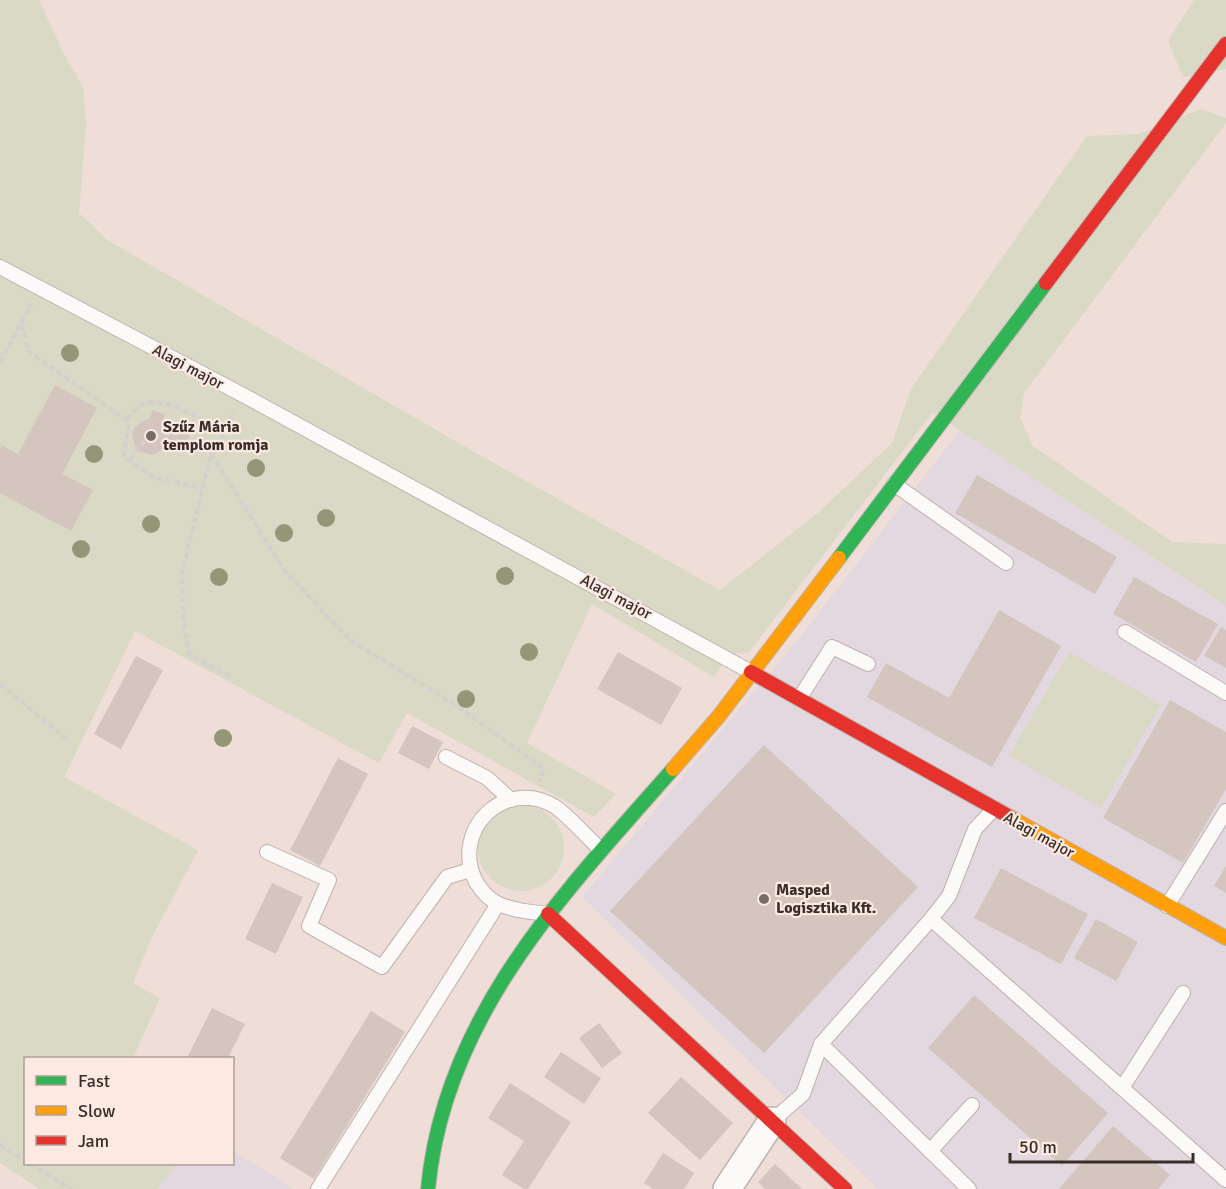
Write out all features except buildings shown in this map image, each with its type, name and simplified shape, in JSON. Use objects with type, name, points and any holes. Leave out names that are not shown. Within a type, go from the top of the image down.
[{"type":"street","points":[[428,1189],[429,1170],[440,1125],[453,1082],[473,1031],[498,988],[548,914],[718,716],[1226,44]]},
{"type":"street","name":"Alagi major","points":[[751,672],[993,810],[1226,938]]},
{"type":"street","points":[[548,914],[845,1189]]},
{"type":"street","points":[[726,1189],[772,1121]]},
{"type":"lane","name":"Alagi major","points":[[0,267],[243,395],[751,672]]},
{"type":"lane","points":[[894,484],[1006,563]]},
{"type":"lane","points":[[1125,632],[1226,693]]},
{"type":"lane","points":[[798,700],[832,647],[868,664]]},
{"type":"lane","points":[[446,757],[487,778],[511,800]]},
{"type":"lane","points":[[548,914],[498,904],[480,890],[470,870],[468,847],[476,826],[491,810],[511,800],[533,799],[554,807],[601,850]]},
{"type":"lane","points":[[772,1121],[803,1094],[821,1044],[949,896],[975,829],[993,810]]},
{"type":"lane","points":[[1167,906],[1226,811]]},
{"type":"lane","points":[[267,852],[329,880],[309,926],[382,967],[447,877],[470,870]]},
{"type":"lane","points":[[318,1189],[498,904]]},
{"type":"lane","points":[[931,919],[1226,1180]]},
{"type":"lane","points":[[1122,1088],[1183,993]]},
{"type":"lane","points":[[821,1044],[969,1189]]},
{"type":"lane","points":[[930,1151],[972,1105]]},
{"type":"path","points":[[0,362],[39,288]]},
{"type":"path","points":[[22,324],[28,351],[127,419],[129,422],[124,456],[153,477],[201,488]]},
{"type":"path","points":[[230,677],[189,654],[183,616],[182,573],[211,454],[243,395]]},
{"type":"path","points":[[127,419],[141,405],[156,403],[186,409],[208,421],[222,434]]},
{"type":"path","points":[[130,460],[137,449],[151,436],[180,433]]},
{"type":"path","points":[[211,454],[284,570],[350,640],[457,706],[544,769],[533,799]]},
{"type":"path","points":[[0,684],[69,741]]},
{"type":"path","points":[[0,1145],[24,1160]]},
{"type":"path","points":[[32,1165],[72,1189]]},
{"type":"shaded area","points":[[960,430],[1226,606],[1226,1189],[878,1189],[582,897],[801,636]]},
{"type":"shaded area","points":[[234,1152],[294,1189],[158,1189],[176,1165],[234,1165]]},
{"type":"green space","points":[[0,0],[39,0],[64,54],[83,87],[86,124],[79,213],[109,241],[469,449],[720,590],[819,512],[892,443],[911,389],[1087,136],[1139,134],[1201,109],[1226,118],[1226,123],[1024,393],[1020,418],[1033,446],[1172,542],[1226,544],[1226,606],[933,412],[749,652],[730,654],[714,677],[592,604],[527,743],[616,794],[594,817],[407,713],[379,763],[135,631],[64,777],[198,850],[151,939],[133,983],[160,998],[133,1057],[24,1057],[24,1165],[176,1165],[158,1189],[39,1189],[0,1163]]},
{"type":"green space","points":[[1194,0],[1226,0],[1226,69],[1183,77],[1168,41]]},
{"type":"green space","points":[[1069,652],[1161,704],[1101,808],[1009,756]]},
{"type":"green space","points":[[521,805],[538,808],[552,817],[561,831],[564,848],[561,865],[552,879],[538,888],[521,891],[504,888],[490,879],[481,865],[478,848],[481,831],[490,817],[504,808]]},
{"type":"traffic: fast","points":[[839,558],[1046,283]]},
{"type":"traffic: fast","points":[[428,1189],[439,1126],[458,1068],[484,1013],[516,961],[552,911],[673,769]]},
{"type":"traffic: slow","points":[[673,769],[719,716],[839,558]]},
{"type":"traffic: slow","points":[[1010,817],[1226,938]]},
{"type":"traffic: jam","points":[[1046,283],[1226,44]]},
{"type":"traffic: jam","points":[[751,672],[1010,817]]},
{"type":"traffic: jam","points":[[548,914],[845,1189]]},
{"type":"place","name":"Szűz Mária templom romja","points":[[151,436]]},
{"type":"place","name":"Masped Logisztika Kft.","points":[[764,899]]}]
